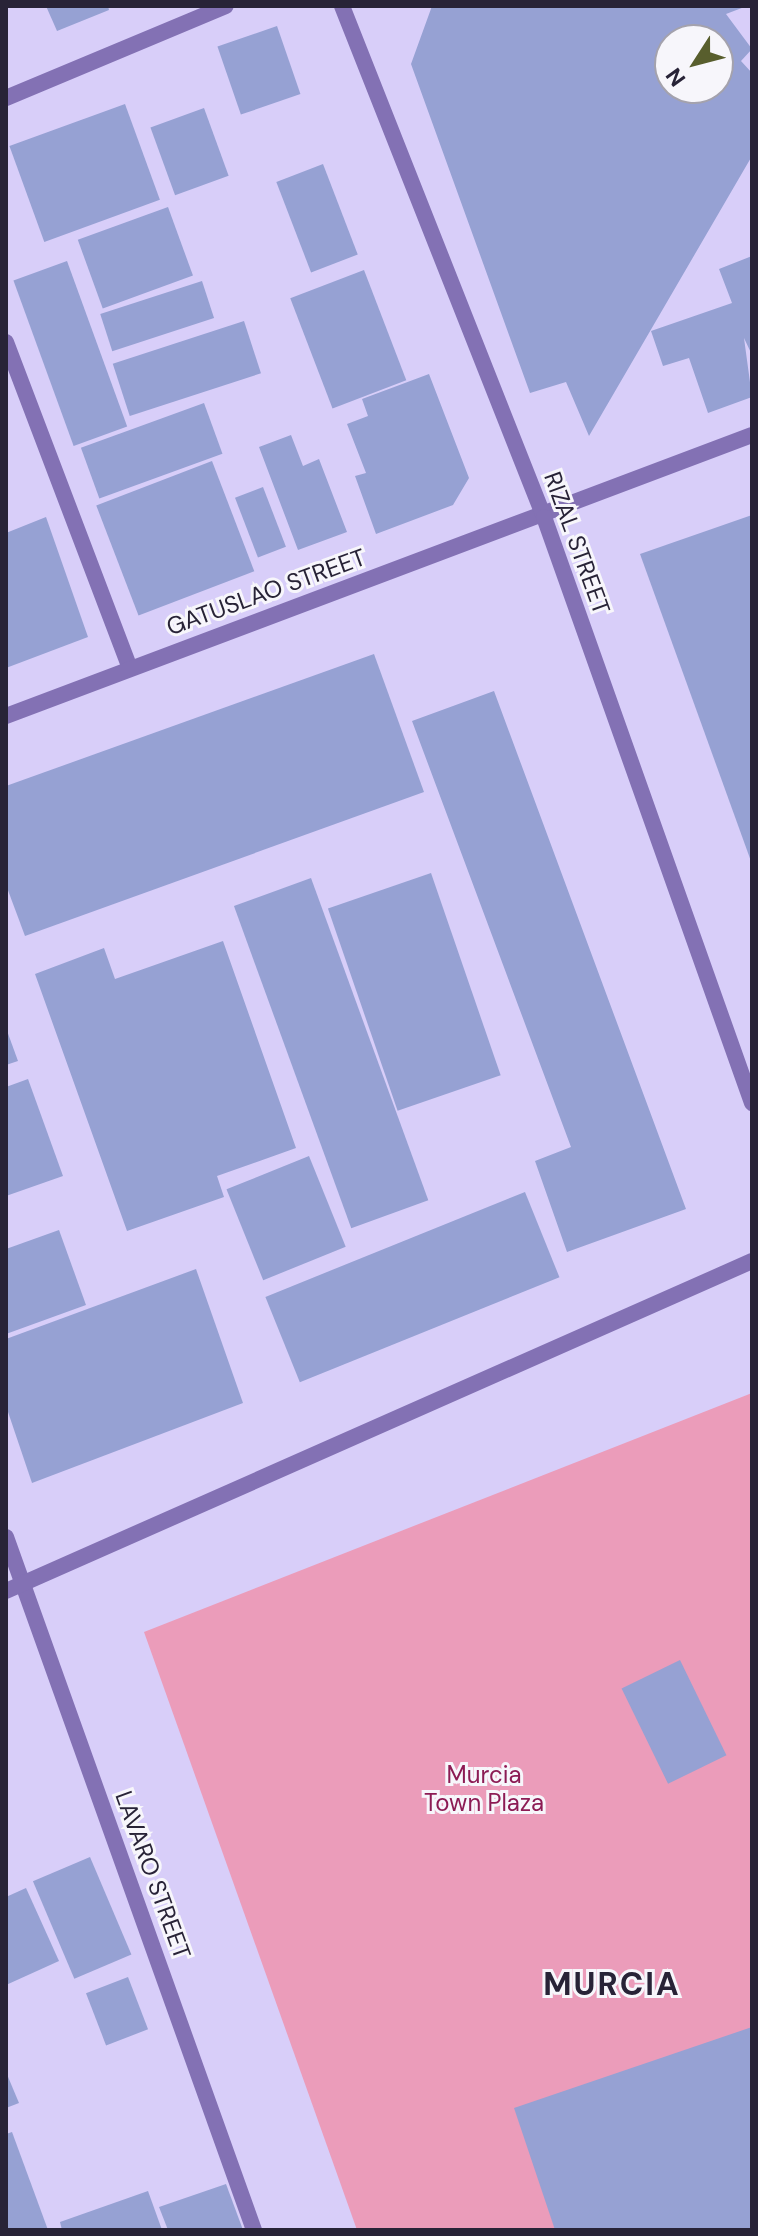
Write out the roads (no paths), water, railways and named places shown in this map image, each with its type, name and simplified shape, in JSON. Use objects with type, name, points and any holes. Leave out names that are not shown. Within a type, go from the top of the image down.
[{"type":"street","points":[[6,98],[226,6]]},
{"type":"street","name":"RIZAL STREET","points":[[342,6],[544,517],[752,1103]]},
{"type":"street","points":[[6,342],[129,666]]},
{"type":"street","name":"GATUSLAO STREET","points":[[6,716],[129,666],[544,517],[752,435]]},
{"type":"street","points":[[6,1591],[752,1261]]},
{"type":"street","name":"LAVARO STREET","points":[[6,1537],[254,2230]]},
{"type":"district","name":"MURCIA","points":[[612,1984]]},
{"type":"park label","name":"Murcia Town Plaza","points":[[484,1789]]}]
